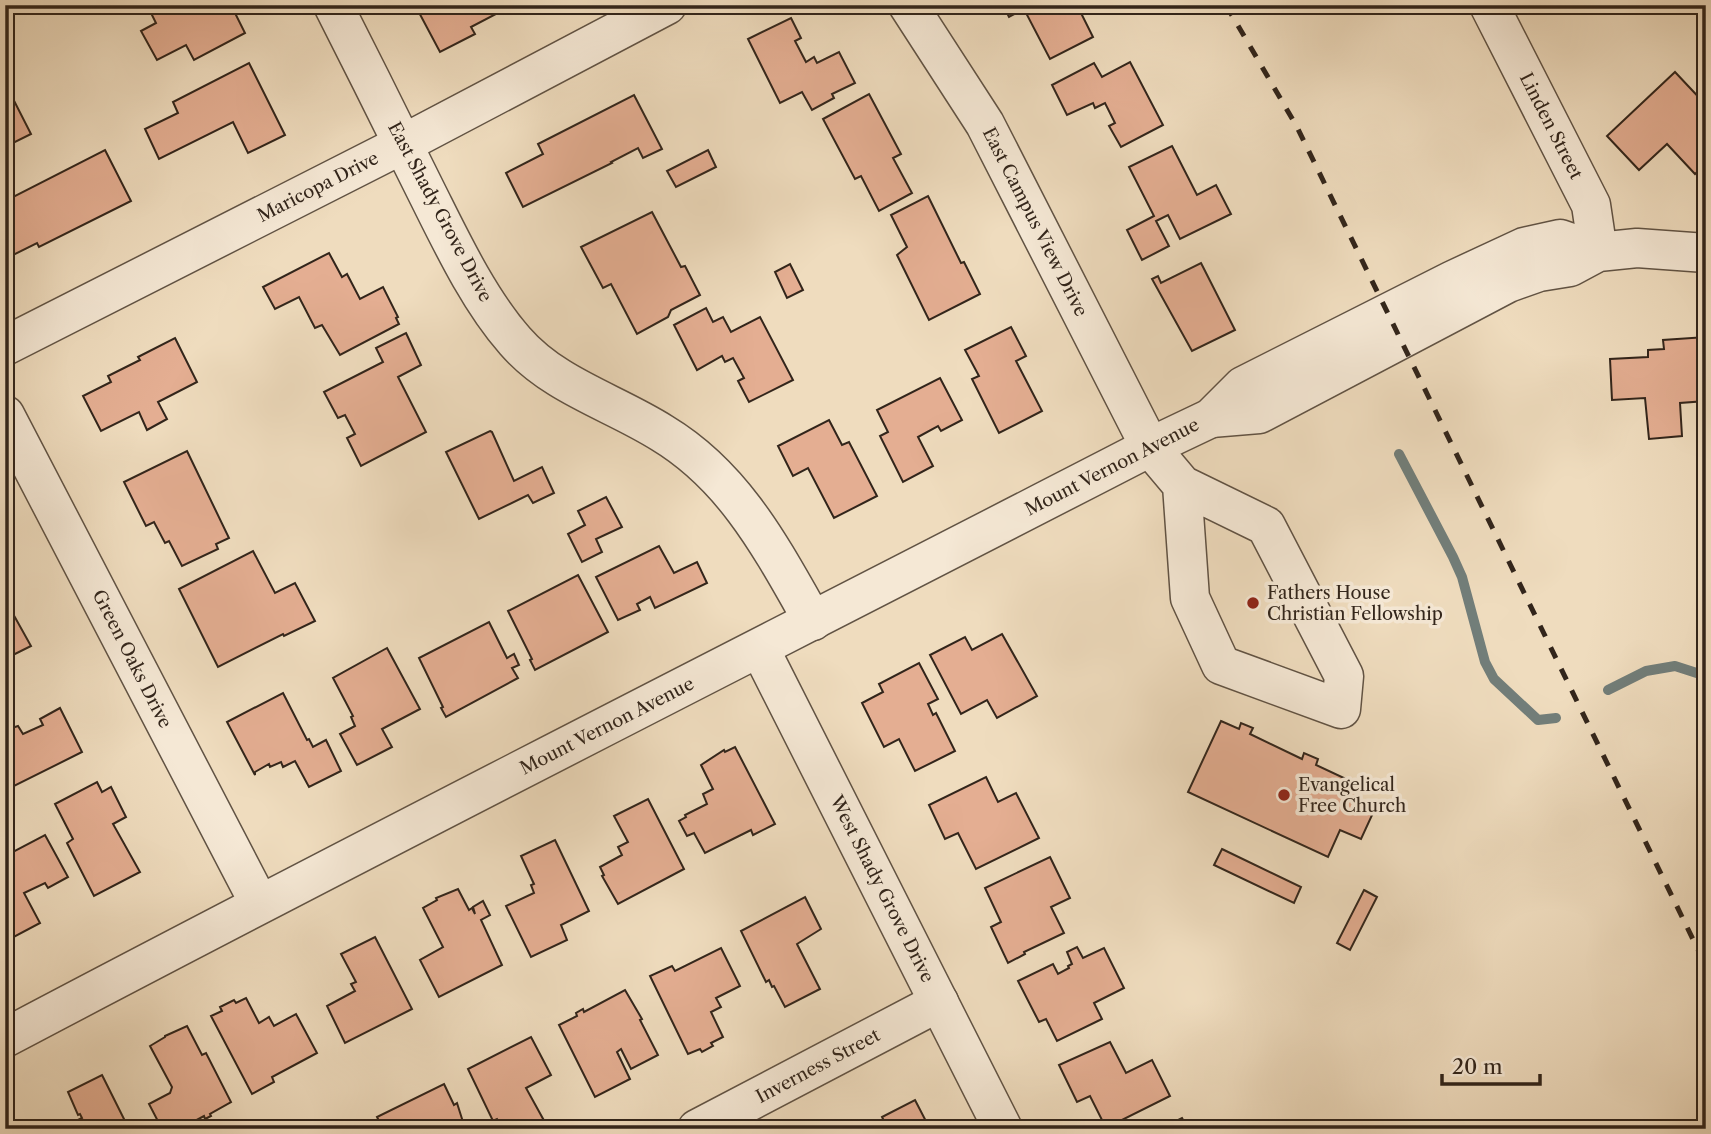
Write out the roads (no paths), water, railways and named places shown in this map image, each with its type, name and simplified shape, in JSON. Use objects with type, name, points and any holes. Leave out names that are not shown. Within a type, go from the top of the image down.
[{"type":"street","name":"East Shady Grove Drive","points":[[333,5],[471,276],[515,341],[543,367],[571,386],[663,433],[699,460],[729,489],[763,534],[813,621]]},
{"type":"street","name":"Maricopa Drive","points":[[5,346],[403,144],[667,5]]},
{"type":"street","name":"East Campus View Drive","points":[[908,5],[985,124],[1150,447],[1182,485]]},
{"type":"street","name":"Linden Street","points":[[1489,5],[1591,205],[1598,252]]},
{"type":"street","name":"Mount Vernon Avenue","points":[[5,1038],[259,903],[1210,418],[1243,386],[1524,247],[1560,239],[1598,252],[1637,247],[1706,253]]},
{"type":"street","name":"Green Oaks Drive","points":[[5,415],[259,903]]},
{"type":"street","points":[[1182,485],[1266,526],[1344,677],[1341,709],[1221,665],[1190,598],[1182,485]]},
{"type":"street","name":"West Shady Grove Drive","points":[[760,649],[1003,1129]]},
{"type":"street","name":"Inverness Street","points":[[697,1129],[939,1002]]},
{"type":"waterway","points":[[1399,454],[1462,577],[1485,662],[1494,679],[1538,720],[1556,718]]},
{"type":"waterway","points":[[1608,690],[1646,671],[1675,666],[1706,676]]},
{"type":"railway","points":[[1226,5],[1297,127],[1706,966]]},
{"type":"place","name":"Fathers House Christian Fellowship","points":[[1253,603]]},
{"type":"place","name":"Evangelical Free Church","points":[[1284,795]]}]
